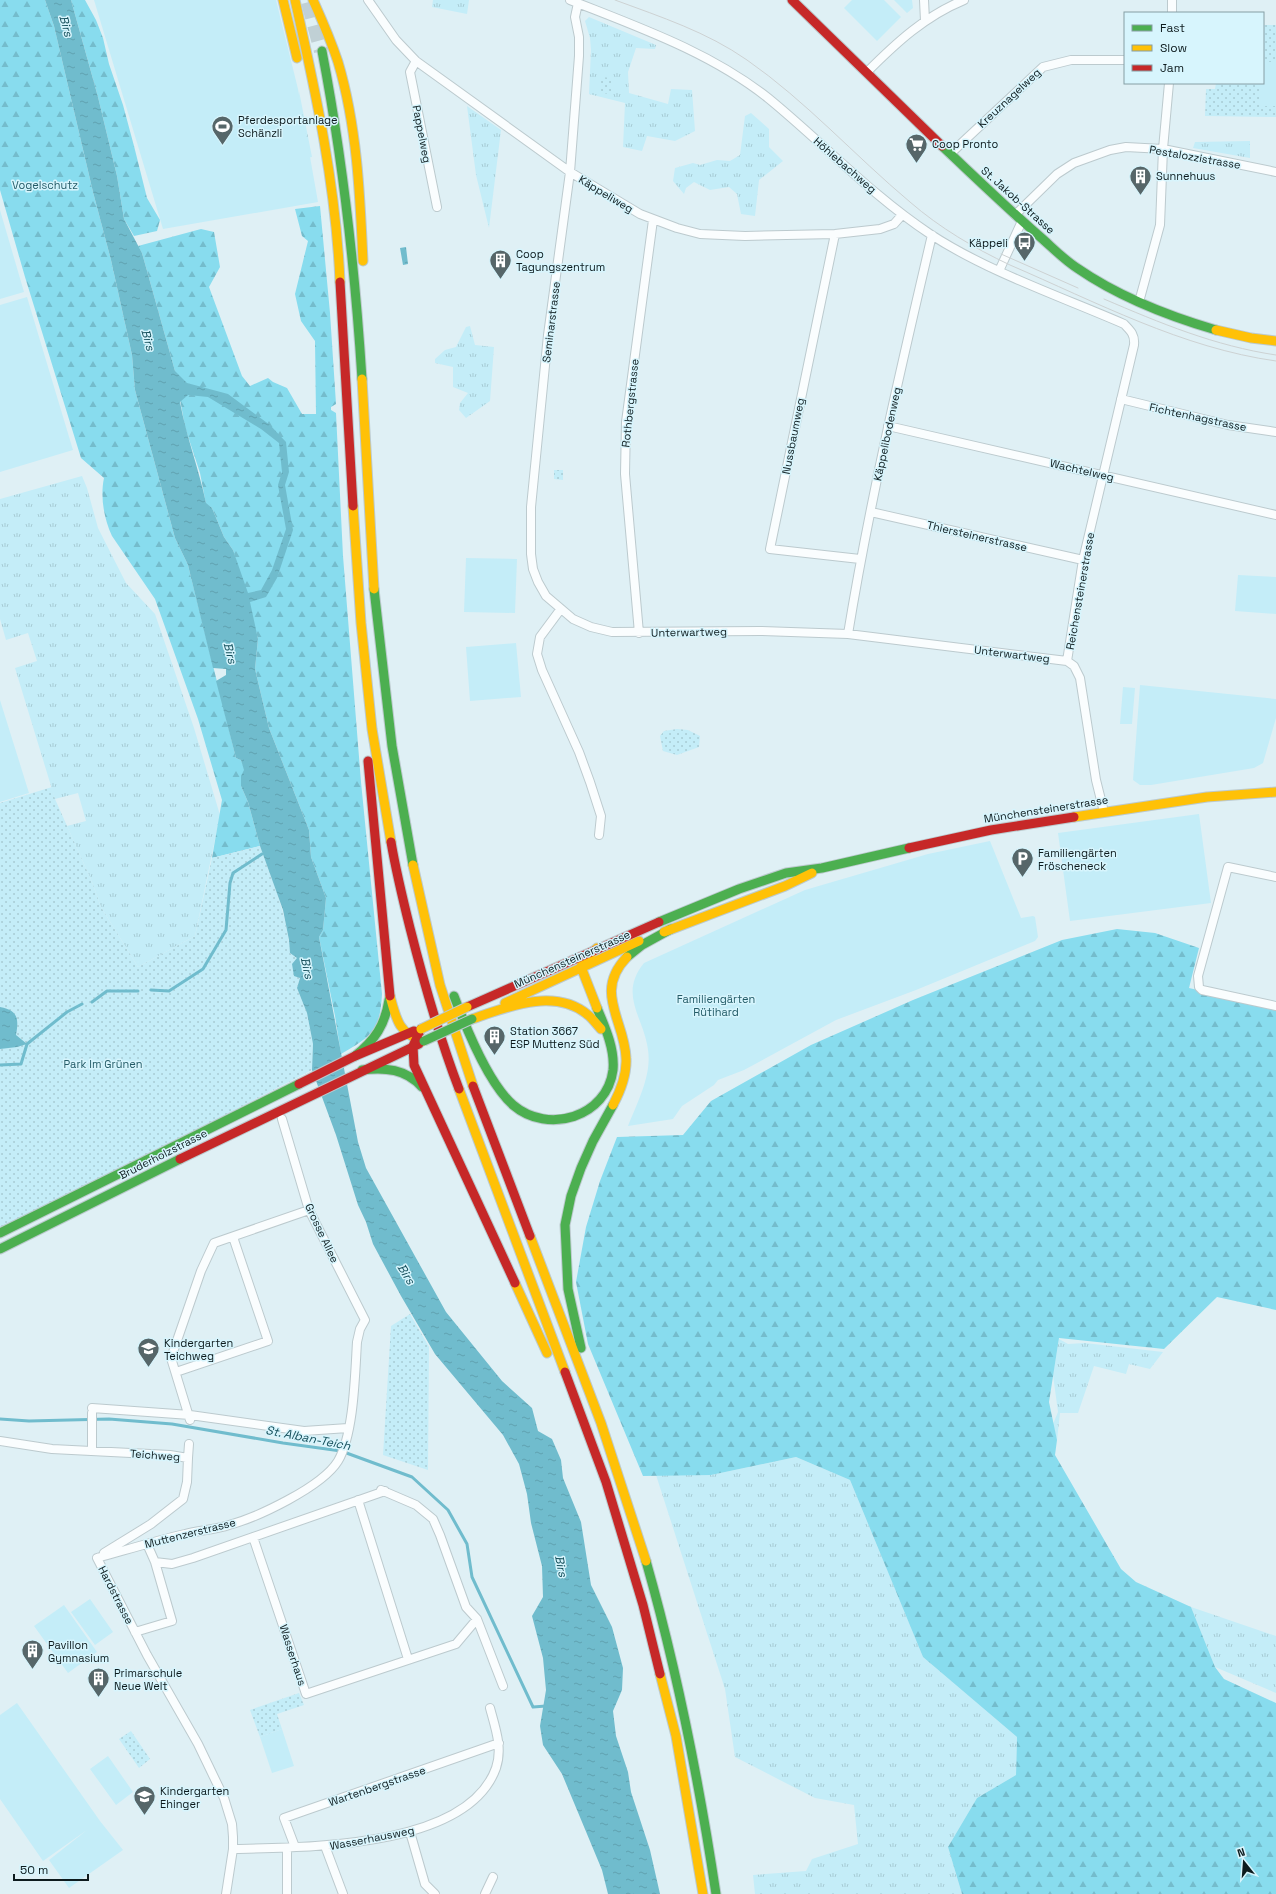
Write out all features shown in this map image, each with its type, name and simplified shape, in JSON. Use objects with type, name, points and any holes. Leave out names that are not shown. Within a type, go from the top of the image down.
[{"type":"main road","points":[[283,0],[299,66]]},
{"type":"main road","points":[[295,0],[318,104],[340,272],[346,413],[367,680],[379,771],[395,866],[418,959],[447,1058],[603,1474],[629,1556],[676,1736],[702,1894]]},
{"type":"main road","points":[[313,0],[333,44],[347,95],[357,167],[364,269]]},
{"type":"main road","name":"St. Jakob-Strasse","points":[[792,0],[950,154],[1076,268],[1103,284],[1139,302],[1181,319],[1225,333],[1258,340],[1276,341]]},
{"type":"main road","points":[[322,51],[341,155],[352,246],[362,376],[375,598],[387,702],[403,814],[440,985],[480,1106],[601,1422],[628,1501],[661,1617],[689,1735],[716,1894]]},
{"type":"main road","points":[[303,81],[310,110],[331,242],[340,272]]},
{"type":"main road","points":[[362,376],[368,360],[365,293]]},
{"type":"main road","points":[[357,566],[368,771],[390,992],[397,1024],[413,1043],[414,1065],[540,1337],[566,1397],[606,1508],[629,1556]]},
{"type":"main road","name":"Münchensteinerstrasse","points":[[333,1067],[404,1033],[421,1029],[571,959],[739,889],[786,873],[822,868],[991,830],[1207,797],[1276,792]]},
{"type":"main road","name":"Münchensteinerstrasse","points":[[413,1043],[424,1042],[584,964],[785,886],[822,868]]},
{"type":"main road","points":[[426,921],[457,1004],[484,1062],[504,1096],[512,1105],[524,1113],[550,1120],[579,1116],[590,1109],[607,1088],[611,1076],[613,1066],[606,1027],[584,964]]},
{"type":"main road","points":[[616,1020],[612,989],[613,978],[623,959],[635,949],[672,929]]},
{"type":"main road","points":[[584,964],[598,948]]},
{"type":"main road","points":[[571,959],[584,964],[600,989],[616,1020],[625,1043],[626,1060],[619,1095],[596,1136],[580,1171],[571,1199],[565,1226],[568,1290],[581,1349],[600,1400],[601,1422]]},
{"type":"main road","points":[[355,1056],[378,1035],[386,1017],[390,992]]},
{"type":"main road","points":[[472,1019],[502,1008],[526,1002],[546,1000],[566,1002],[588,1013],[603,1031],[608,1040]]},
{"type":"main road","points":[[362,1070],[387,1059],[413,1043],[421,1029]]},
{"type":"main road","name":"Bruderholzstrasse","points":[[0,1233],[333,1067]]},
{"type":"main road","points":[[362,1070],[390,1068],[414,1078],[426,1093]]},
{"type":"main road","name":"Bruderholzstrasse","points":[[0,1249],[233,1132],[362,1070]]},
{"type":"street","name":"Käppeliweg","points":[[368,0],[396,40],[416,61],[570,172],[640,214],[653,220],[700,234],[745,236],[835,234],[880,229],[894,224],[902,215]]},
{"type":"street","name":"Höhlebachweg","points":[[570,0],[698,54],[723,68],[767,98],[902,215],[932,235],[999,271],[1124,324]]},
{"type":"street","points":[[924,0],[925,21]]},
{"type":"street","points":[[867,72],[900,40],[925,21],[964,0]]},
{"type":"street","points":[[1172,0],[1172,12]]},
{"type":"street","name":"Seminarstrasse","points":[[560,610],[546,596],[533,569],[532,507],[548,335],[570,172],[579,56],[579,37],[575,17],[578,3]]},
{"type":"street","name":"Kreuznagelweg","points":[[950,154],[1043,67],[1071,60],[1124,60]]},
{"type":"street","name":"Pappelweg","points":[[416,61],[410,72],[437,208]]},
{"type":"street","points":[[1139,302],[1160,225],[1163,149],[1169,84]]},
{"type":"street","name":"Pestalozzistrasse","points":[[1019,218],[1057,174],[1074,163],[1093,155],[1119,148],[1163,149],[1276,172]]},
{"type":"street","points":[[999,271],[1019,218]]},
{"type":"street","name":"Rothbergstrasse","points":[[639,633],[625,474],[626,434],[653,220]]},
{"type":"street","name":"Nussbaumweg","points":[[835,234],[770,549],[860,558]]},
{"type":"street","name":"Käppelibodenweg","points":[[848,634],[860,558],[871,512],[888,426],[932,235]]},
{"type":"street","name":"Reichensteinerstrasse","points":[[1104,812],[1096,780],[1080,678],[1074,666],[1067,661],[1083,560],[1104,475],[1134,337],[1124,324]]},
{"type":"street","name":"Fichtenhagstrasse","points":[[1121,399],[1228,424],[1276,432]]},
{"type":"street","name":"Wachtelweg","points":[[888,426],[1276,515]]},
{"type":"street","name":"Thiersteinerstrasse","points":[[871,512],[1083,560]]},
{"type":"street","points":[[560,610],[540,637],[537,654],[540,666],[579,752],[590,782],[601,816],[599,835]]},
{"type":"street","name":"Unterwartweg","points":[[560,610],[573,619],[591,627],[612,632],[761,631],[848,634],[1067,661]]},
{"type":"street","points":[[1276,877],[1228,867],[1206,942],[1198,976],[1199,986],[1202,990],[1276,1006]]},
{"type":"street","name":"Grosse Allee","points":[[282,1119],[309,1210],[364,1320]]},
{"type":"street","points":[[190,1418],[171,1358],[201,1271],[214,1243],[309,1210]]},
{"type":"street","points":[[176,1372],[268,1341],[233,1237]]},
{"type":"street","name":"Muttenzerstrasse","points":[[97,1558],[185,1534],[229,1526],[260,1513],[316,1483],[330,1472],[338,1460],[348,1428],[357,1342],[364,1320]]},
{"type":"street","points":[[92,1451],[92,1410],[190,1418],[304,1431],[348,1428]]},
{"type":"street","name":"Teichweg","points":[[0,1441],[31,1447],[188,1458],[187,1482],[183,1498],[151,1524],[97,1558]]},
{"type":"street","points":[[188,1458],[189,1444]]},
{"type":"street","points":[[147,1544],[155,1562],[172,1564],[253,1537],[382,1490],[416,1505],[433,1520],[440,1534],[466,1607],[477,1619],[502,1686]]},
{"type":"street","points":[[358,1500],[408,1659]]},
{"type":"street","name":"Wasserhaus","points":[[253,1537],[306,1694],[456,1644],[477,1619]]},
{"type":"street","name":"Hardstrasse","points":[[97,1558],[134,1632],[198,1744],[224,1798],[232,1824],[233,1849],[226,1894]]},
{"type":"street","name":"Hardstrasse","points":[[134,1632],[172,1621],[155,1562]]},
{"type":"street","name":"Wasserhausweg","points":[[233,1849],[325,1846],[410,1832],[448,1817],[475,1798],[488,1784],[497,1767],[499,1743],[490,1708]]},
{"type":"street","name":"Wartenbergstrasse","points":[[295,1847],[284,1818],[499,1743]]},
{"type":"street","points":[[410,1832],[425,1884],[436,1894]]},
{"type":"street","points":[[325,1846],[343,1894]]},
{"type":"street","points":[[287,1848],[287,1894]]},
{"type":"street","points":[[485,1894],[493,1877]]},
{"type":"green space","name":"Vogelschutz","points":[[0,0],[45,0],[54,26],[93,192],[111,260],[132,355],[135,390],[175,538],[188,565],[236,758],[241,760],[245,770],[241,786],[248,802],[260,846],[212,858],[222,800],[198,719],[155,599],[112,536],[109,529],[105,515],[102,493],[104,478],[81,458],[25,277],[0,190]]},
{"type":"green space","points":[[71,0],[85,0],[96,20],[103,38],[109,64],[123,105],[147,198],[160,220],[157,231],[134,236],[124,219],[117,176],[98,97]]},
{"type":"green space","name":"Pferdesportanlage Schänzli","points":[[94,0],[276,0],[298,89],[318,202],[163,229]]},
{"type":"green space","points":[[433,0],[469,0],[467,14],[432,7]]},
{"type":"green space","points":[[852,0],[884,0],[901,17],[877,41],[844,8]]},
{"type":"green space","points":[[894,0],[912,0],[913,8],[907,13]]},
{"type":"green space","points":[[589,17],[656,45],[655,49],[636,48],[628,72],[629,93],[668,104],[671,89],[692,90],[695,131],[675,141],[647,136],[642,151],[623,147],[625,103],[589,94],[591,50],[590,38],[585,21]]},
{"type":"green space","points":[[1264,25],[1276,25],[1276,117],[1205,116],[1206,89],[1215,89],[1216,84],[1264,84]]},
{"type":"green space","points":[[1264,62],[1276,62],[1276,106],[1260,106],[1260,84],[1264,84]]},
{"type":"green space","points":[[601,77],[613,78],[611,94],[599,93]]},
{"type":"green space","points":[[299,91],[312,157],[295,160],[300,121]]},
{"type":"green space","points":[[467,106],[501,130],[489,228],[476,175]]},
{"type":"green space","points":[[751,113],[769,129],[769,147],[783,161],[759,180],[755,216],[741,214],[737,194],[729,187],[710,190],[694,182],[686,188],[684,194],[673,181],[675,168],[693,163],[700,165],[717,160],[730,161],[740,155],[745,116]]},
{"type":"green space","points":[[1250,141],[1250,158],[1193,148],[1195,142]]},
{"type":"green space","points":[[320,206],[330,313],[336,404],[331,407],[331,410],[336,413],[343,556],[361,782],[382,994],[379,1016],[372,1031],[367,1037],[341,1054],[319,937],[323,930],[326,898],[311,857],[309,830],[269,728],[255,669],[258,639],[233,550],[224,537],[212,508],[206,504],[200,473],[185,427],[175,371],[142,253],[138,246],[201,229],[214,232],[220,267],[209,287],[242,376],[250,386],[268,378],[273,382],[287,388],[302,414],[316,414],[315,341],[301,321],[295,294],[308,241],[302,236],[295,209]]},
{"type":"green space","points":[[0,210],[24,292],[0,299]]},
{"type":"green space","points":[[27,297],[73,450],[0,472],[0,305]]},
{"type":"green space","points":[[470,326],[475,345],[494,347],[490,401],[466,418],[459,410],[460,403],[468,393],[453,387],[453,367],[435,363],[435,359],[445,350],[456,347],[466,327]]},
{"type":"green space","points":[[554,470],[563,470],[563,480],[554,479]]},
{"type":"green space","points":[[82,476],[87,488],[98,528],[126,583],[155,614],[194,728],[220,815],[195,936],[138,967],[101,907],[92,882],[67,826],[86,821],[78,793],[55,799],[15,668],[37,661],[28,633],[6,640],[0,619],[0,499]]},
{"type":"green space","points":[[466,558],[517,559],[515,613],[464,612]]},
{"type":"green space","points":[[1238,575],[1276,577],[1276,614],[1235,611]]},
{"type":"green space","points":[[516,643],[521,697],[470,701],[466,647]]},
{"type":"green space","points":[[1140,685],[1276,699],[1276,718],[1263,763],[1254,768],[1151,785],[1140,785],[1133,780]]},
{"type":"green space","points":[[1123,687],[1135,688],[1132,724],[1120,724]]},
{"type":"green space","points":[[0,700],[29,793],[0,802]]},
{"type":"green space","points":[[677,729],[688,730],[700,736],[699,747],[677,755],[663,751],[660,736],[664,731]]},
{"type":"green space","name":"Park Im Grünen","points":[[52,787],[55,799],[92,882],[101,907],[138,967],[195,936],[212,858],[260,846],[283,912],[289,939],[290,953],[297,958],[300,978],[297,988],[307,1013],[313,1044],[312,1070],[0,1232],[0,803]]},
{"type":"green space","points":[[1199,814],[1211,903],[1070,921],[1058,833]]},
{"type":"green space","name":"Familiengärten Rütihard","points":[[990,841],[1021,918],[1035,917],[1038,937],[1035,941],[916,990],[836,1020],[744,1070],[718,1080],[714,1085],[682,1106],[673,1119],[628,1126],[643,1089],[649,1060],[646,1038],[633,996],[633,985],[644,963],[805,890],[928,854]]},
{"type":"green space","points":[[1117,929],[1155,933],[1199,948],[1189,988],[1276,1008],[1276,1310],[1217,1297],[1164,1349],[1059,1338],[1049,1402],[1057,1440],[1055,1455],[1121,1569],[1136,1582],[1191,1607],[1215,1667],[1224,1679],[1276,1703],[1276,1894],[962,1894],[948,1847],[977,1798],[1016,1775],[1017,1737],[923,1657],[850,1480],[796,1457],[711,1475],[643,1476],[588,1344],[576,1282],[586,1227],[600,1181],[617,1137],[683,1135],[711,1101],[811,1045],[913,1000],[1062,940]]},
{"type":"green space","points":[[410,1314],[429,1347],[428,1470],[383,1455],[391,1326]]},
{"type":"green space","points":[[1059,1339],[1068,1344],[1085,1343],[1163,1352],[1150,1369],[1129,1364],[1126,1374],[1094,1366],[1078,1413],[1060,1413],[1057,1440],[1053,1424],[1058,1412],[1053,1375]]},
{"type":"green space","points":[[796,1457],[850,1480],[923,1657],[1017,1737],[1016,1775],[977,1798],[948,1847],[962,1894],[755,1894],[753,1875],[806,1871],[812,1859],[858,1844],[854,1805],[815,1798],[735,1757],[725,1689],[656,1475],[711,1475]]},
{"type":"green space","points":[[90,1599],[113,1632],[95,1645],[71,1612]]},
{"type":"green space","points":[[64,1605],[97,1652],[68,1673],[34,1626]]},
{"type":"green space","points":[[1191,1607],[1276,1636],[1276,1693],[1215,1667]]},
{"type":"green space","points":[[299,1693],[304,1705],[277,1714],[282,1729],[260,1737],[250,1710]]},
{"type":"green space","points":[[17,1703],[100,1821],[123,1850],[69,1888],[49,1860],[87,1830],[43,1861],[0,1799],[0,1715]]},
{"type":"green space","points":[[282,1729],[294,1766],[272,1773],[260,1737]]},
{"type":"green space","points":[[131,1731],[150,1759],[139,1768],[119,1739]]},
{"type":"green space","points":[[108,1756],[133,1792],[116,1805],[90,1769]]},
{"type":"water","name":"Birs","points":[[45,0],[71,0],[98,97],[117,176],[124,219],[142,253],[175,371],[187,383],[228,394],[270,425],[286,442],[289,472],[285,485],[293,530],[277,578],[266,597],[250,602],[258,639],[255,669],[269,728],[309,830],[311,857],[326,898],[323,930],[319,937],[358,1142],[366,1168],[446,1312],[502,1381],[532,1408],[538,1431],[552,1439],[561,1460],[563,1478],[581,1522],[591,1585],[612,1627],[623,1668],[622,1690],[613,1711],[616,1736],[628,1772],[631,1792],[650,1850],[660,1894],[608,1894],[602,1870],[562,1774],[543,1745],[540,1726],[546,1690],[543,1658],[532,1616],[543,1597],[542,1566],[531,1523],[527,1494],[519,1464],[503,1435],[435,1354],[373,1244],[366,1222],[358,1205],[336,1135],[312,1070],[313,1044],[307,1013],[297,988],[300,978],[294,976],[292,964],[297,958],[290,953],[283,910],[260,846],[248,802],[241,786],[241,776],[244,770],[241,760],[236,758],[216,681],[226,675],[226,669],[213,668],[188,565],[175,538],[135,390],[132,355],[111,260],[93,192],[54,26]],"holes":[[[188,395],[208,397],[261,429],[279,443],[282,472],[278,485],[286,529],[272,570],[261,590],[248,593],[233,550],[224,537],[212,508],[206,503],[180,402]]]},
{"type":"water","points":[[406,247],[408,264],[403,265],[400,248]]},
{"type":"water","points":[[0,1007],[11,1010],[14,1013],[17,1020],[16,1035],[27,1044],[0,1049]]},
{"type":"waterway","points":[[151,990],[169,991],[203,969],[226,930],[230,883],[233,873],[262,854]]},
{"type":"waterway","points":[[92,1002],[107,991],[138,991]]},
{"type":"waterway","points":[[0,1065],[21,1064],[27,1044],[67,1012],[82,1004]]},
{"type":"waterway","name":"St. Alban-Teich","points":[[0,1419],[29,1421],[109,1419],[172,1424],[283,1443],[341,1451],[412,1477],[448,1510],[467,1544],[472,1577],[533,1707],[546,1706]]},
{"type":"tunnel","points":[[309,2],[322,51]]},
{"type":"tram line","points":[[615,0],[700,33],[747,60],[790,93],[921,211],[945,229],[983,252],[1107,308],[1173,335],[1241,355],[1276,361]]},
{"type":"tram line","points":[[1001,254],[1078,288]]},
{"type":"tram line","points":[[1104,299],[1188,333],[1231,346],[1276,355]]},
{"type":"traffic: fast","points":[[322,51],[342,174],[352,256],[362,379]]},
{"type":"traffic: fast","points":[[942,146],[1062,257],[1077,268],[1110,288],[1144,305],[1216,330]]},
{"type":"traffic: fast","points":[[374,589],[392,746],[413,865]]},
{"type":"traffic: fast","points":[[659,922],[739,889],[786,873],[822,868],[909,848]]},
{"type":"traffic: fast","points":[[627,957],[642,945],[671,929]]},
{"type":"traffic: fast","points":[[454,996],[471,1039],[495,1083],[513,1105],[527,1114],[543,1119],[558,1120],[574,1116],[588,1110],[600,1100],[608,1086],[613,1070],[611,1046],[597,1008]]},
{"type":"traffic: fast","points":[[355,1056],[368,1044],[378,1031],[385,1017],[389,1000]]},
{"type":"traffic: fast","points":[[424,1041],[472,1019]]},
{"type":"traffic: fast","points":[[362,1070],[387,1069],[395,1071],[409,1076],[422,1087]]},
{"type":"traffic: fast","points":[[0,1233],[299,1084]]},
{"type":"traffic: fast","points":[[581,1348],[568,1289],[565,1225],[571,1196],[581,1168],[593,1141],[613,1105]]},
{"type":"traffic: fast","points":[[0,1249],[180,1159]]},
{"type":"traffic: fast","points":[[646,1561],[668,1643],[695,1768],[716,1894]]},
{"type":"traffic: slow","points":[[283,0],[297,58]]},
{"type":"traffic: slow","points":[[295,0],[330,175],[338,246],[340,282]]},
{"type":"traffic: slow","points":[[313,0],[338,62],[350,111],[359,185],[363,261]]},
{"type":"traffic: slow","points":[[1216,330],[1251,338],[1276,341]]},
{"type":"traffic: slow","points":[[362,379],[374,589]]},
{"type":"traffic: slow","points":[[353,506],[361,623],[372,729],[391,842]]},
{"type":"traffic: slow","points":[[1074,817],[1207,797],[1276,792]]},
{"type":"traffic: slow","points":[[413,865],[440,985],[473,1086]]},
{"type":"traffic: slow","points":[[664,932],[785,886],[812,873]]},
{"type":"traffic: slow","points":[[505,1003],[639,941]]},
{"type":"traffic: slow","points":[[597,948],[583,961],[581,967],[597,1008]]},
{"type":"traffic: slow","points":[[613,1105],[623,1082],[626,1070],[626,1058],[621,1032],[613,1007],[611,995],[612,982],[617,970],[627,957]]},
{"type":"traffic: slow","points":[[390,996],[394,1012],[404,1030],[415,1038],[423,1041]]},
{"type":"traffic: slow","points":[[472,1019],[515,1005],[546,1001],[561,1002],[575,1007],[588,1015],[601,1029]]},
{"type":"traffic: slow","points":[[421,1029],[467,1007]]},
{"type":"traffic: slow","points":[[459,1089],[565,1372]]},
{"type":"traffic: slow","points":[[530,1236],[601,1423],[646,1561]]},
{"type":"traffic: slow","points":[[515,1283],[547,1353]]},
{"type":"traffic: slow","points":[[660,1674],[676,1736],[703,1894]]},
{"type":"traffic: jam","points":[[792,0],[942,146]]},
{"type":"traffic: jam","points":[[340,282],[353,506]]},
{"type":"traffic: jam","points":[[368,761],[390,996]]},
{"type":"traffic: jam","points":[[909,848],[991,830],[1074,817]]},
{"type":"traffic: jam","points":[[391,842],[402,896],[421,969],[438,1030],[459,1089]]},
{"type":"traffic: jam","points":[[467,1007],[659,922]]},
{"type":"traffic: jam","points":[[421,1029],[413,1046],[414,1065],[515,1283]]},
{"type":"traffic: jam","points":[[299,1084],[355,1056],[414,1031]]},
{"type":"traffic: jam","points":[[180,1159],[419,1044]]},
{"type":"traffic: jam","points":[[473,1086],[530,1236]]},
{"type":"traffic: jam","points":[[565,1372],[606,1482],[643,1605],[660,1674]]},
{"type":"place","name":"Pferdesportanlage Schänzli","points":[[223,146]]},
{"type":"place","name":"Coop Pronto","points":[[917,164]]},
{"type":"place","name":"Sunnehuus","points":[[1140,196]]},
{"type":"place","name":"Käppeli","points":[[1024,262]]},
{"type":"place","name":"Coop Tagungszentrum","points":[[500,280]]},
{"type":"place","name":"Familiengärten Fröscheneck","points":[[1022,878]]},
{"type":"place","name":"Station 3667 ESP Muttenz Süd","points":[[495,1056]]},
{"type":"place","name":"Kindergarten Teichweg","points":[[149,1368]]},
{"type":"place","name":"Pavillon Gymnasium","points":[[32,1670]]},
{"type":"place","name":"Primarschule Neue Welt","points":[[99,1698]]},
{"type":"place","name":"Kindergarten Ehinger","points":[[144,1816]]}]
